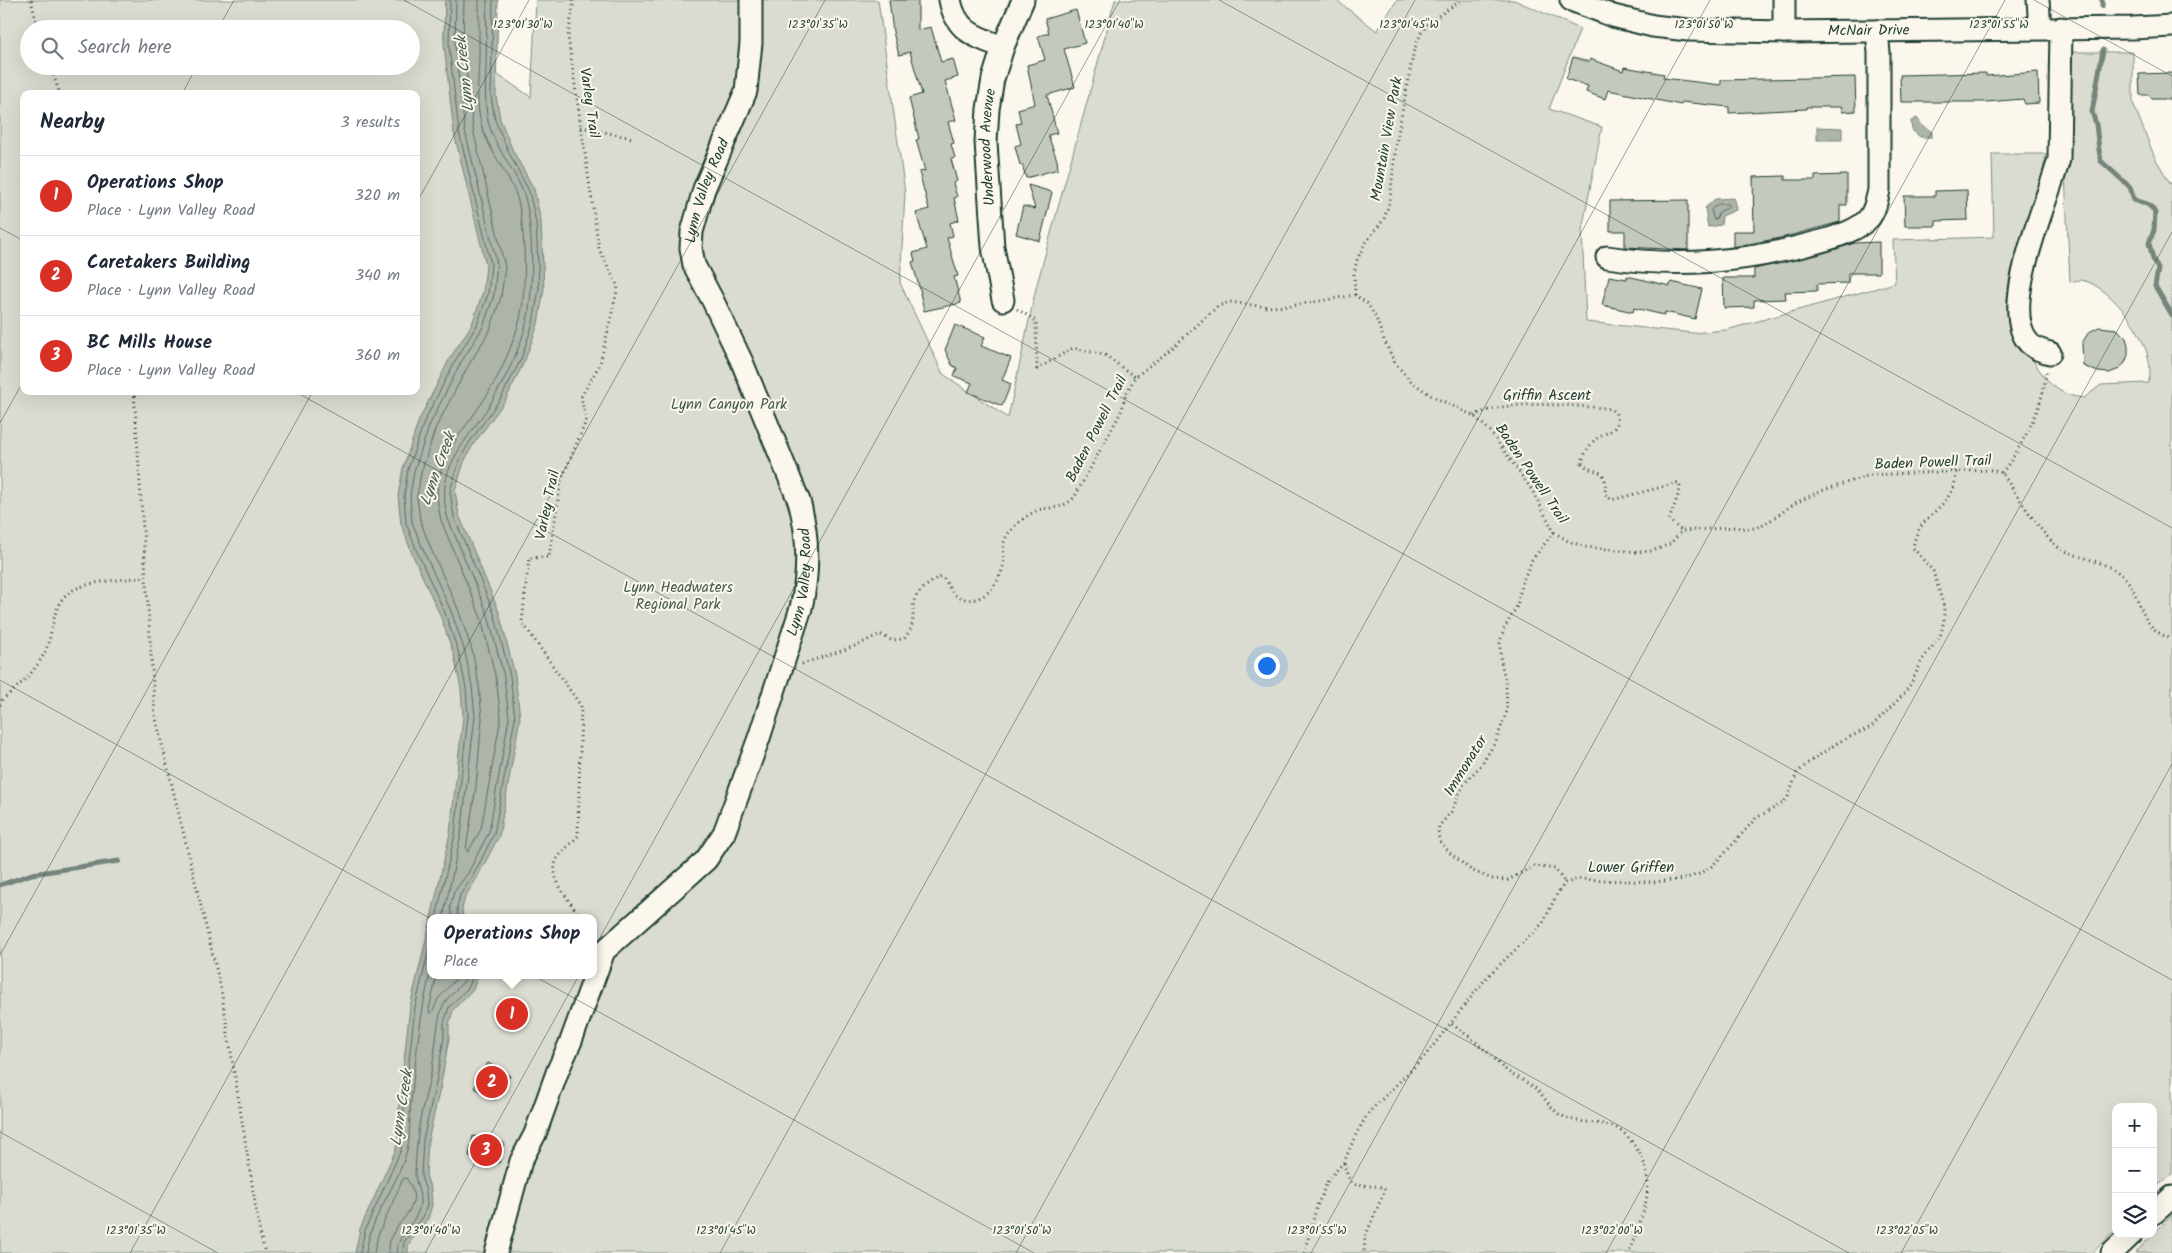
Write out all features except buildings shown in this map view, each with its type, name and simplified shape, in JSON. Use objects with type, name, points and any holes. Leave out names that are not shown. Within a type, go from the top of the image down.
[{"type":"street","name":"Lynn Valley Road","points":[[597,970],[604,951],[706,860],[724,833],[753,755],[801,608],[805,590],[807,566],[804,521],[791,478],[723,320],[694,265],[691,248],[692,232],[704,189],[746,91],[751,44],[751,0]]},
{"type":"street","points":[[950,0],[954,16],[963,28],[974,36],[1003,47]]},
{"type":"street","name":"Underwood Avenue","points":[[1003,300],[993,247],[986,142],[988,109],[993,79],[1003,47],[1023,0]]},
{"type":"street","name":"McNair Drive","points":[[1571,0],[1613,16],[1653,26],[1688,30],[1784,32],[2172,26]]},
{"type":"street","points":[[1784,0],[1784,32]]},
{"type":"street","points":[[2038,0],[2040,28]]},
{"type":"street","points":[[2048,353],[2037,349],[2029,343],[2024,335],[2018,304],[2036,226],[2054,180],[2059,159],[2061,28]]},
{"type":"street","points":[[1607,257],[1665,262],[1708,262],[1752,258],[1823,241],[1847,232],[1868,219],[1876,206],[1879,190],[1879,53],[1877,31]]},
{"type":"street","name":"Lynn Valley Road","points":[[496,1253],[520,1161],[535,1134],[594,979]]},
{"type":"street","points":[[2157,1210],[2172,1197]]},
{"type":"street","points":[[2112,1253],[2128,1238]]},
{"type":"path","points":[[31,0],[36,20]]},
{"type":"path","name":"Varley Trail","points":[[574,0],[568,37],[599,249],[618,287],[600,364],[581,397],[586,421],[561,481],[549,557],[529,558],[522,622],[581,706],[578,836],[557,859],[554,871],[562,890],[578,914]]},
{"type":"path","name":"Mountain View Park","points":[[1355,295],[1354,274],[1357,260],[1364,245],[1384,219],[1390,200],[1396,144],[1414,50],[1429,22],[1462,0]]},
{"type":"path","points":[[53,75],[59,90]]},
{"type":"path","points":[[581,127],[632,138]]},
{"type":"path","name":"Baden Powell Trail","points":[[783,659],[804,664],[880,634],[891,640],[904,639],[914,625],[914,603],[917,595],[938,577],[944,578],[955,595],[967,600],[977,599],[986,594],[993,588],[1001,573],[1004,563],[1002,550],[1004,541],[1009,533],[1033,512],[1065,506],[1074,498],[1120,412],[1126,394],[1135,377],[1170,350],[1218,306],[1230,302],[1267,307],[1290,306],[1355,295],[1368,304],[1395,363],[1410,381],[1437,399],[1474,416],[1490,431],[1532,490],[1554,532],[1568,541],[1586,547],[1638,552],[1652,551],[1670,544],[1682,531],[1735,527],[1750,529],[1764,525],[1794,503],[1821,491],[1870,476],[1991,470],[2002,473],[2049,538],[2060,548],[2105,566],[2124,577],[2151,626],[2164,636],[2172,639]]},
{"type":"path","points":[[1036,321],[1037,369],[1072,348],[1105,355],[1135,377]]},
{"type":"path","points":[[2002,473],[2015,455],[2041,397],[2046,376],[2048,353]]},
{"type":"path","points":[[134,395],[155,715],[221,989],[260,1234],[265,1253]]},
{"type":"path","name":"Griffin Ascent","points":[[1474,416],[1485,410],[1497,408],[1542,405],[1606,408],[1613,410],[1617,416],[1617,423],[1614,428],[1596,438],[1582,457],[1582,463],[1586,468],[1597,470],[1603,476],[1605,480],[1605,494],[1612,500],[1666,485],[1676,483],[1680,485],[1669,520],[1682,531]]},
{"type":"path","name":"Lower Griffen","points":[[1566,883],[1579,879],[1653,882],[1684,879],[1699,874],[1712,866],[1725,854],[1756,818],[1788,797],[1798,773],[1809,762],[1840,742],[1871,727],[1904,694],[1922,660],[1940,637],[1944,621],[1944,607],[1933,572],[1913,548],[1915,538],[1927,517],[1950,494],[1957,471]]},
{"type":"path","name":"Immonator","points":[[1554,532],[1532,560],[1522,583],[1517,606],[1500,641],[1500,656],[1506,685],[1507,711],[1496,741],[1482,764],[1464,784],[1451,812],[1439,826],[1438,835],[1440,843],[1450,853],[1471,870],[1492,879],[1508,880],[1534,866],[1555,869],[1566,883]]},
{"type":"path","points":[[0,705],[2,700],[36,667],[47,648],[58,607],[66,594],[78,588],[146,577]]},
{"type":"path","points":[[1304,1253],[1317,1206],[1328,1180],[1344,1162],[1356,1134],[1369,1112],[1425,1056],[1487,977],[1543,923],[1557,894],[1566,883]]},
{"type":"path","points":[[1452,1024],[1480,1046],[1495,1062],[1510,1073],[1526,1080],[1558,1114],[1573,1122],[1601,1123],[1617,1128],[1630,1138],[1641,1154],[1647,1174],[1647,1189],[1644,1215],[1628,1253]]},
{"type":"path","points":[[1344,1162],[1348,1180],[1353,1184],[1382,1187],[1385,1190],[1365,1237],[1364,1253]]},
{"type":"green space","points":[[0,0],[445,0],[444,39],[531,97],[536,0],[878,0],[905,193],[900,283],[943,374],[1008,418],[1036,288],[1115,0],[1336,0],[1377,31],[1397,0],[1514,0],[1580,29],[1549,109],[1602,127],[1582,230],[1586,322],[1693,333],[1726,330],[1895,283],[1893,240],[1994,237],[1992,154],[2046,154],[2039,188],[2009,282],[2008,320],[2013,339],[2032,359],[2049,382],[2060,391],[2084,398],[2101,385],[2148,383],[2150,370],[2148,355],[2142,339],[2122,309],[2110,296],[2097,287],[2083,280],[2070,282],[2065,173],[2070,145],[2072,52],[2133,52],[2133,103],[2155,158],[2172,186],[2172,1175],[2157,1186],[2157,1103],[2112,1103],[2112,1234],[2092,1253],[0,1253]]},
{"type":"green space","points":[[2172,1215],[2172,1253],[2135,1253],[2150,1238],[2157,1238],[2157,1230]]},
{"type":"water","name":"Lynn Creek","points":[[445,0],[498,0],[496,96],[500,119],[513,151],[534,189],[541,221],[544,289],[538,324],[525,360],[505,401],[473,445],[464,462],[455,491],[459,515],[499,612],[515,675],[520,718],[499,836],[465,897],[463,914],[432,914],[450,833],[463,717],[461,689],[454,655],[440,615],[413,556],[401,524],[398,496],[403,468],[419,420],[450,358],[472,324],[483,292],[486,265],[454,133],[444,45]]},
{"type":"water","points":[[1917,118],[1922,125],[1932,132],[1932,137],[1920,137],[1912,130],[1911,121]]},
{"type":"water","points":[[1817,127],[1842,128],[1842,140],[1817,140]]},
{"type":"water","points":[[1734,198],[1736,210],[1722,216],[1721,225],[1708,227],[1705,208],[1715,199]]},
{"type":"water","name":"Lynn Creek","points":[[427,936],[427,979],[477,979],[473,989],[453,1010],[449,1025],[449,1038],[441,1084],[428,1141],[426,1175],[431,1190],[432,1205],[428,1219],[408,1245],[408,1253],[355,1253],[360,1229],[396,1149],[410,1006]]},
{"type":"waterway","points":[[2102,0],[2102,6]]},
{"type":"waterway","points":[[2103,50],[2092,112],[2096,124],[2101,161],[2130,187],[2134,200],[2147,204],[2155,213],[2154,230],[2149,243],[2158,269],[2155,286],[2172,315]]},
{"type":"waterway","points":[[0,885],[32,874],[119,861]]},
{"type":"place","name":"Operations Shop","points":[[512,1014]]},
{"type":"place","name":"Caretakers Building","points":[[492,1082]]},
{"type":"place","name":"BC Mills House","points":[[486,1150]]},
{"type":"park label","name":"Lynn Canyon Park","points":[[729,405]]},
{"type":"park label","name":"Lynn Headwaters Regional Park","points":[[678,596]]}]
